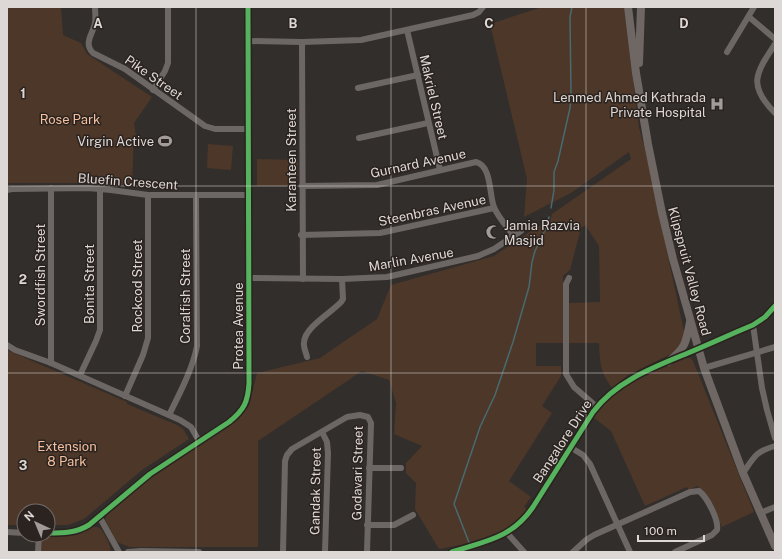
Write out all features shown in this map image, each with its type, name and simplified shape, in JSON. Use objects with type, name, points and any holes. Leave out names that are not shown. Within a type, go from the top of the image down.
[{"type":"main road","name":"Klipspruit Valley Road","points":[[628,7],[633,51],[649,150],[662,213],[690,321],[704,368],[743,473],[775,546]]},
{"type":"main road","name":"Klipspruit Valley Road","points":[[638,84],[641,7]]},
{"type":"main road","points":[[668,362],[680,352],[685,345],[690,321]]},
{"type":"street","name":"Pike Street","points":[[95,7],[94,25],[88,43],[89,49],[95,54],[125,69],[209,128],[248,129]]},
{"type":"street","points":[[153,90],[165,71],[168,63],[168,7]]},
{"type":"street","name":"Protea Avenue","points":[[56,533],[76,531],[89,524],[150,474],[237,415],[244,406],[248,397],[248,7]]},
{"type":"street","points":[[248,41],[302,42],[361,40],[473,15],[479,12],[483,7]]},
{"type":"street","points":[[727,52],[754,7]]},
{"type":"street","points":[[749,17],[775,39]]},
{"type":"street","name":"Makriel Street","points":[[407,30],[440,170]]},
{"type":"street","name":"Karanteen Street","points":[[302,42],[303,279]]},
{"type":"street","points":[[775,44],[760,68],[757,83],[759,93],[767,105],[775,113]]},
{"type":"street","points":[[358,88],[418,75]]},
{"type":"street","points":[[359,138],[428,123]]},
{"type":"street","name":"Gurnard Avenue","points":[[302,186],[378,185],[476,162],[482,165],[487,171],[494,208],[514,236]]},
{"type":"street","name":"Bluefin Crescent","points":[[7,190],[51,188],[100,189],[148,195],[248,195]]},
{"type":"street","name":"Swordfish Street","points":[[51,188],[51,363]]},
{"type":"street","name":"Bonita Street","points":[[80,375],[100,330],[100,189]]},
{"type":"street","name":"Rockcod Street","points":[[125,396],[143,355],[148,338],[148,195]]},
{"type":"street","name":"Coralfish Street","points":[[169,415],[189,372],[197,346],[196,195]]},
{"type":"street","name":"Steenbras Avenue","points":[[302,235],[380,234],[494,208]]},
{"type":"street","name":"Marlin Avenue","points":[[249,278],[342,279],[387,277],[468,259],[489,252],[521,231]]},
{"type":"street","points":[[569,278],[566,284],[566,374],[574,387],[597,407]]},
{"type":"street","points":[[307,357],[304,345],[305,338],[313,326],[341,302],[342,279]]},
{"type":"street","name":"Bangalore Drive","points":[[452,552],[507,533],[522,520],[527,515],[597,407],[622,384],[698,348],[753,325],[765,318],[775,308]]},
{"type":"street","points":[[753,325],[762,388],[775,438]]},
{"type":"street","points":[[7,345],[15,350],[80,375],[169,415],[191,427],[199,441]]},
{"type":"street","points":[[704,368],[775,348]]},
{"type":"street","name":"Godavari Street","points":[[283,552],[285,466],[287,455],[292,449],[322,432],[352,416],[360,415],[368,417],[371,423],[367,552]]},
{"type":"street","name":"Gandak Street","points":[[322,432],[327,442],[328,453],[325,552]]},
{"type":"street","points":[[743,473],[758,453],[764,449],[775,446]]},
{"type":"street","points":[[570,447],[583,455],[590,464],[630,552]]},
{"type":"street","points":[[369,468],[401,468]]},
{"type":"street","points":[[573,552],[590,538],[618,524],[690,492],[699,491],[704,496],[716,518],[718,524],[717,530],[712,535],[675,552]]},
{"type":"street","points":[[760,513],[775,507]]},
{"type":"street","points":[[367,525],[394,525],[413,515]]},
{"type":"street","points":[[99,516],[119,552]]},
{"type":"street","points":[[507,533],[524,552]]},
{"type":"street","points":[[128,552],[199,552]]},
{"type":"green space","name":"Rose Park","points":[[7,7],[61,7],[63,35],[81,43],[87,54],[152,97],[134,123],[136,136],[134,136],[132,186],[101,183],[7,183]]},
{"type":"green space","points":[[542,7],[624,7],[639,128],[645,149],[685,336],[675,352],[628,375],[612,388],[601,367],[599,343],[569,343],[567,303],[600,302],[599,246],[585,225],[581,228],[570,270],[563,276],[563,343],[536,343],[536,366],[561,366],[561,376],[542,406],[552,413],[509,481],[531,497],[524,507],[527,509],[513,525],[504,531],[461,545],[439,549],[415,509],[416,483],[406,473],[406,463],[422,446],[394,434],[396,403],[389,380],[362,371],[258,441],[258,547],[129,547],[117,542],[105,520],[108,511],[139,486],[237,420],[249,406],[257,373],[320,358],[377,319],[391,285],[494,256],[534,229],[550,221],[552,214],[631,159],[629,152],[571,193],[524,217],[527,179],[490,24]]},
{"type":"green space","points":[[208,144],[233,146],[231,170],[207,168]]},
{"type":"green space","points":[[257,159],[298,160],[297,186],[257,186]]},
{"type":"green space","name":"Extension 8 Park","points":[[7,350],[177,425],[183,429],[189,439],[142,470],[84,519],[68,525],[56,525],[56,503],[16,503],[16,525],[7,525]]},
{"type":"green space","points":[[686,358],[691,358],[693,361],[754,512],[722,527],[703,491],[697,486],[689,490],[687,487],[645,506],[611,431],[593,417],[610,399],[629,384],[650,373]]},
{"type":"green space","points":[[92,527],[97,527],[101,529],[105,535],[111,552],[40,552],[41,543],[56,543],[56,536],[76,535]]},
{"type":"waterway","points":[[551,208],[554,190],[554,172],[558,161],[570,108],[570,17],[572,7]]},
{"type":"waterway","points":[[470,545],[454,504],[480,427],[495,395],[513,342],[529,287],[535,251],[546,228],[549,217]]},
{"type":"cycle path","points":[[56,533],[74,531],[89,525],[150,474],[229,422],[238,414],[246,401],[249,383],[248,7]]},
{"type":"cycle path","points":[[452,552],[497,537],[516,526],[533,507],[593,412],[602,401],[624,383],[649,370],[753,325],[765,317],[775,306]]},
{"type":"place","name":"Lenmed Ahmed Kathrada Private Hospital","points":[[717,104]]},
{"type":"place","name":"Virgin Active","points":[[165,141]]},
{"type":"place","name":"Jamia Razvia Masjid","points":[[493,232]]}]
